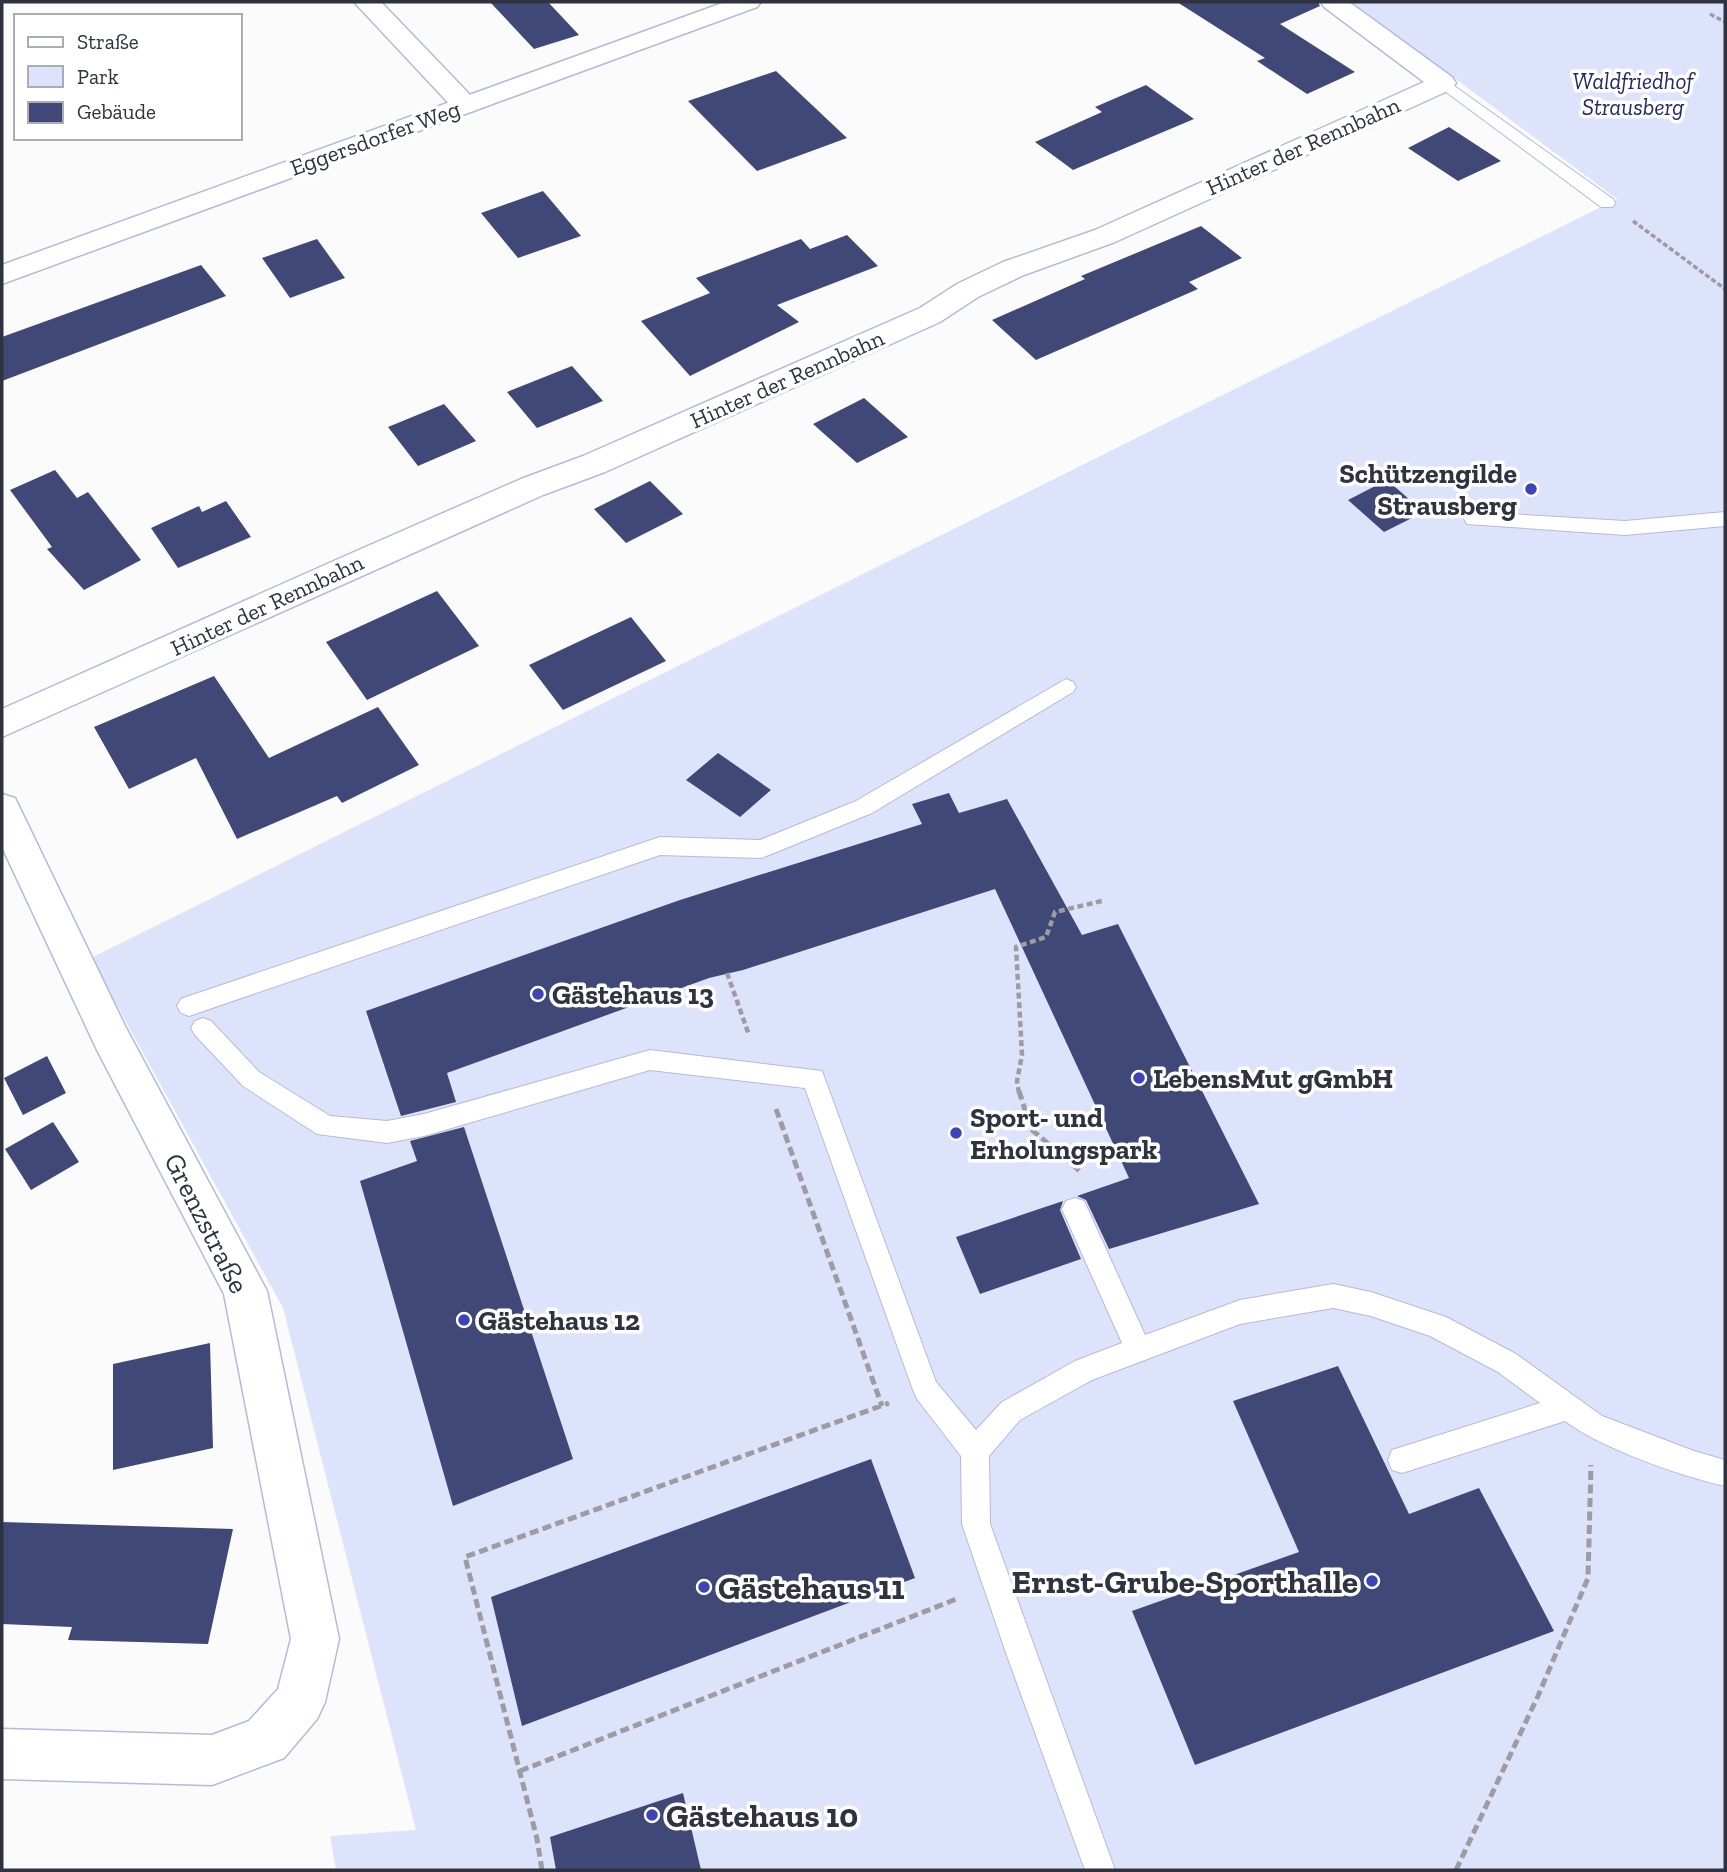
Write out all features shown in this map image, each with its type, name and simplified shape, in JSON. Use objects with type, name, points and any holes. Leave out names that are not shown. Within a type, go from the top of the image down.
[{"type":"street","points":[[367,2],[465,104]]},
{"type":"street","name":"Eggersdorfer Weg","points":[[2,275],[748,2]]},
{"type":"street","name":"Hinter der Rennbahn","points":[[2,724],[532,487],[594,464],[918,321],[951,299],[1057,251],[1105,236],[1443,83],[1333,2]]},
{"type":"street","name":"Grenzstraße","points":[[2,808],[111,1038],[244,1291],[314,1639],[300,1702],[266,1740],[212,1760],[2,1754]]},
{"type":"lane","points":[[1443,83],[1608,202]]},
{"type":"lane","points":[[1474,519],[1625,528],[1725,519]]},
{"type":"lane","points":[[189,1006],[660,846],[761,849],[864,807],[1066,687]]},
{"type":"lane","points":[[202,1028],[251,1079],[326,1126],[387,1132],[424,1125],[650,1060],[814,1078],[926,1390],[975,1451],[976,1524],[1100,1870]]},
{"type":"lane","points":[[1075,1209],[1138,1350]]},
{"type":"lane","points":[[975,1451],[1012,1411],[1084,1370],[1240,1312],[1332,1296],[1371,1304],[1437,1326],[1507,1363],[1593,1426],[1694,1465],[1725,1473]]},
{"type":"lane","points":[[1402,1460],[1569,1407]]},
{"type":"path","points":[[1710,13],[1725,22]]},
{"type":"path","points":[[1608,202],[1725,289]]},
{"type":"path","points":[[1083,1174],[1031,1129],[1021,1101],[1017,1081],[1021,1055],[1016,947],[1046,937],[1055,912],[1102,901]]},
{"type":"path","points":[[804,1186],[883,1406]]},
{"type":"path","points":[[542,1870],[520,1771],[464,1557],[926,1390]]},
{"type":"path","points":[[1456,1870],[1538,1696],[1588,1578],[1593,1426]]},
{"type":"path","points":[[520,1771],[996,1583]]},
{"type":"green space","name":"Sport- und Erholungspark","points":[[1352,2],[1725,2],[1725,1870],[336,1870],[330,1836],[416,1830],[283,1308],[91,958],[1617,199]]},
{"type":"building","points":[[490,2],[548,2],[579,35],[534,49]]},
{"type":"building","points":[[1177,2],[1318,2],[1320,6],[1280,24],[1355,72],[1307,94],[1257,61],[1265,58]]},
{"type":"building","points":[[776,71],[847,138],[757,171],[688,101]]},
{"type":"building","points":[[1146,85],[1194,119],[1073,170],[1035,142],[1102,112],[1095,107]]},
{"type":"building","points":[[1449,127],[1501,161],[1458,181],[1408,148]]},
{"type":"building","points":[[543,191],[581,236],[518,258],[481,213]]},
{"type":"building","points":[[1201,226],[1242,258],[1189,282],[1198,289],[1036,360],[992,320],[1085,279],[1081,276]]},
{"type":"building","points":[[847,235],[878,266],[777,305],[799,322],[690,376],[641,321],[710,293],[696,278],[801,239],[810,249]]},
{"type":"building","points":[[317,239],[345,278],[290,298],[262,258]]},
{"type":"building","points":[[201,265],[226,296],[2,381],[2,337]]},
{"type":"building","points":[[572,366],[603,401],[537,428],[507,392]]},
{"type":"building","points":[[864,398],[908,437],[857,463],[813,424]]},
{"type":"building","points":[[444,404],[476,441],[418,466],[388,427]]},
{"type":"building","points":[[55,470],[77,498],[88,492],[141,560],[84,590],[47,549],[52,547],[10,490]]},
{"type":"building","points":[[1387,480],[1424,512],[1384,532],[1348,500]]},
{"type":"building","points":[[650,481],[683,514],[626,543],[594,509]]},
{"type":"building","points":[[226,501],[251,537],[178,568],[151,528],[199,506],[202,512]]},
{"type":"building","points":[[437,591],[479,646],[367,700],[326,642]]},
{"type":"building","points":[[631,617],[666,661],[563,710],[529,665]]},
{"type":"building","points":[[214,676],[269,758],[378,707],[419,765],[342,803],[337,796],[237,839],[196,758],[129,789],[94,727]]},
{"type":"building","points":[[718,753],[771,790],[740,817],[686,780]]},
{"type":"building","points":[[949,793],[959,813],[1007,799],[1082,935],[1118,924],[1259,1204],[1109,1249],[1086,1200],[1077,1196],[1129,1178],[995,889],[743,970],[709,978],[447,1073],[456,1102],[401,1116],[366,1011],[680,900],[922,824],[912,804]]},
{"type":"building","points":[[47,1056],[66,1093],[23,1115],[4,1078]]},
{"type":"building","points":[[53,1122],[79,1162],[31,1190],[5,1149]]},
{"type":"building","name":"Gästehaus 12","points":[[464,1127],[573,1459],[453,1506],[360,1181],[417,1161],[410,1141]]},
{"type":"building","points":[[1063,1201],[1060,1210],[1081,1259],[980,1294],[956,1237]]},
{"type":"building","points":[[210,1343],[213,1448],[113,1470],[113,1364]]},
{"type":"building","name":"Ernst-Grube-Sporthalle","points":[[1338,1366],[1409,1514],[1479,1488],[1554,1631],[1195,1765],[1132,1611],[1299,1552],[1233,1401]]},
{"type":"building","name":"Gästehaus 11","points":[[871,1459],[915,1578],[522,1726],[491,1597]]},
{"type":"building","points":[[2,1522],[233,1529],[208,1644],[68,1640],[72,1627],[2,1624]]},
{"type":"building","name":"Gästehaus 10","points":[[683,1793],[701,1870],[556,1870],[550,1837]]},
{"type":"place","name":"Schützengilde Strausberg","points":[[1531,489]]},
{"type":"place","name":"Gästehaus 13","points":[[538,994]]},
{"type":"place","name":"LebensMut gGmbH","points":[[1139,1078]]},
{"type":"place","name":"Sport- und Erholungspark","points":[[956,1133]]},
{"type":"place","name":"Gästehaus 12","points":[[464,1320]]},
{"type":"place","name":"Ernst-Grube-Sporthalle","points":[[1372,1581]]},
{"type":"place","name":"Gästehaus 11","points":[[704,1587]]},
{"type":"place","name":"Gästehaus 10","points":[[652,1815]]},
{"type":"park label","name":"Waldfriedhof Strausberg","points":[[1633,94]]}]
